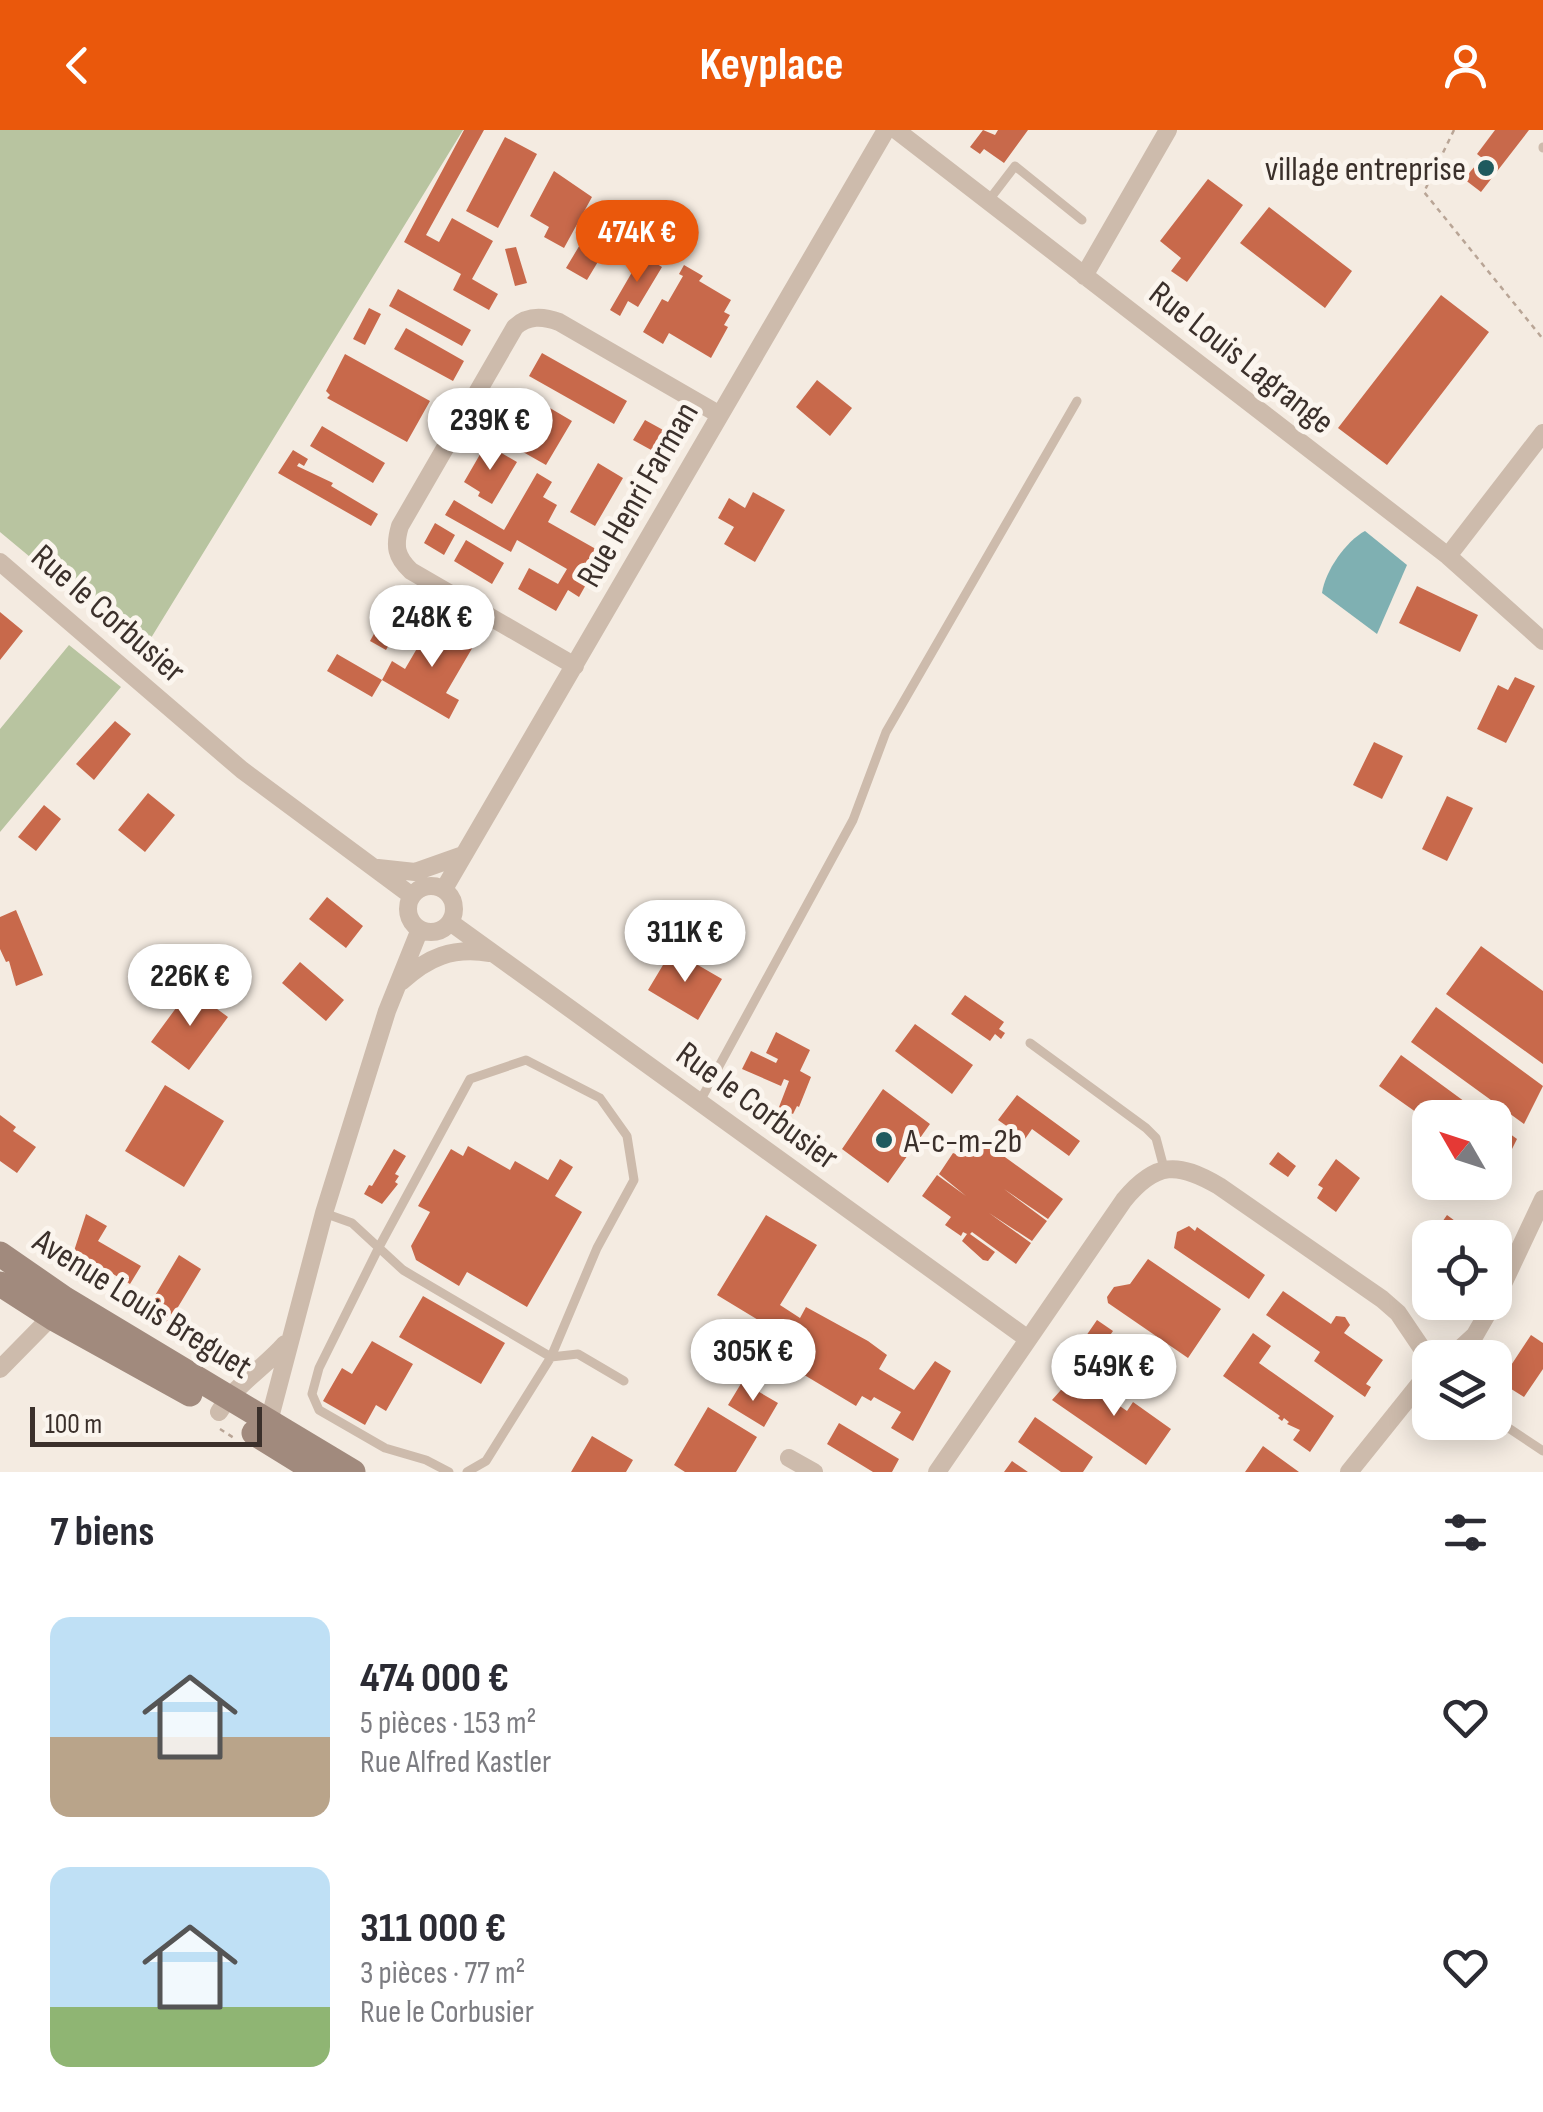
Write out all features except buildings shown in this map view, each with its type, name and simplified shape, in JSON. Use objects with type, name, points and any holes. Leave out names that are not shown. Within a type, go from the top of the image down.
[{"type":"street","name":"Rue Henri Farman","points":[[444,889],[886,130]]},
{"type":"street","name":"Rue Louis Lagrange","points":[[896,130],[1448,556],[1543,641]]},
{"type":"street","points":[[1084,276],[1168,130]]},
{"type":"street","points":[[574,666],[412,571],[400,561],[396,550],[400,526],[515,328],[522,321],[546,317],[720,415]]},
{"type":"street","points":[[1448,556],[1543,434]]},
{"type":"street","name":"Rue le Corbusier","points":[[0,562],[242,770],[412,896]]},
{"type":"street","points":[[372,866],[415,872],[465,854]]},
{"type":"street","points":[[429,886],[444,889],[454,902],[450,922],[436,931],[420,929],[408,913],[412,896],[429,886]]},
{"type":"street","name":"Rue le Corbusier","points":[[450,922],[1028,1340]]},
{"type":"street","points":[[266,1431],[324,1212],[396,986],[420,929]]},
{"type":"street","points":[[396,986],[417,967],[440,954],[495,954]]},
{"type":"street","points":[[937,1472],[1124,1200],[1147,1177],[1164,1168],[1199,1175],[1220,1186],[1382,1299],[1398,1313],[1416,1340]]},
{"type":"street","points":[[1512,1265],[1543,1198]]},
{"type":"street","name":"Avenue Louis Breguet","points":[[0,1254],[59,1308]]},
{"type":"street","name":"Avenue Louis Breguet","points":[[0,1284],[59,1308],[266,1431],[353,1472]]},
{"type":"street","points":[[0,1370],[59,1308]]},
{"type":"street","points":[[223,1405],[288,1339]]},
{"type":"street","points":[[1349,1472],[1412,1400]]},
{"type":"street","name":"Avenue Louis Breguet","points":[[266,1431],[317,1472]]},
{"type":"street","points":[[789,1458],[814,1472]]},
{"type":"lane","points":[[987,202],[1015,166],[1082,220]]},
{"type":"lane","points":[[699,1103],[853,820],[886,732],[1077,401]]},
{"type":"lane","points":[[1030,1044],[1146,1128],[1156,1138],[1164,1168]]},
{"type":"lane","points":[[449,1472],[426,1460],[385,1448],[319,1410],[312,1394],[319,1368],[379,1247],[470,1079],[526,1060],[600,1098],[627,1136],[634,1180],[597,1248],[551,1357],[486,1461],[467,1472]]},
{"type":"lane","points":[[324,1212],[352,1223],[404,1270],[551,1357],[578,1354],[624,1382]]},
{"type":"lane","points":[[1512,1430],[1543,1450]]},
{"type":"path","points":[[1454,130],[1424,192],[1543,339]]},
{"type":"green space","points":[[0,130],[463,130],[143,651],[0,532]]},
{"type":"green space","points":[[69,645],[121,687],[0,832],[0,729]]},
{"type":"water","points":[[1365,531],[1407,565],[1377,634],[1322,593],[1338,558]]},
{"type":"place","name":"village entreprise","points":[[1486,168]]},
{"type":"place","name":"A-c-m-2b","points":[[884,1140]]}]
